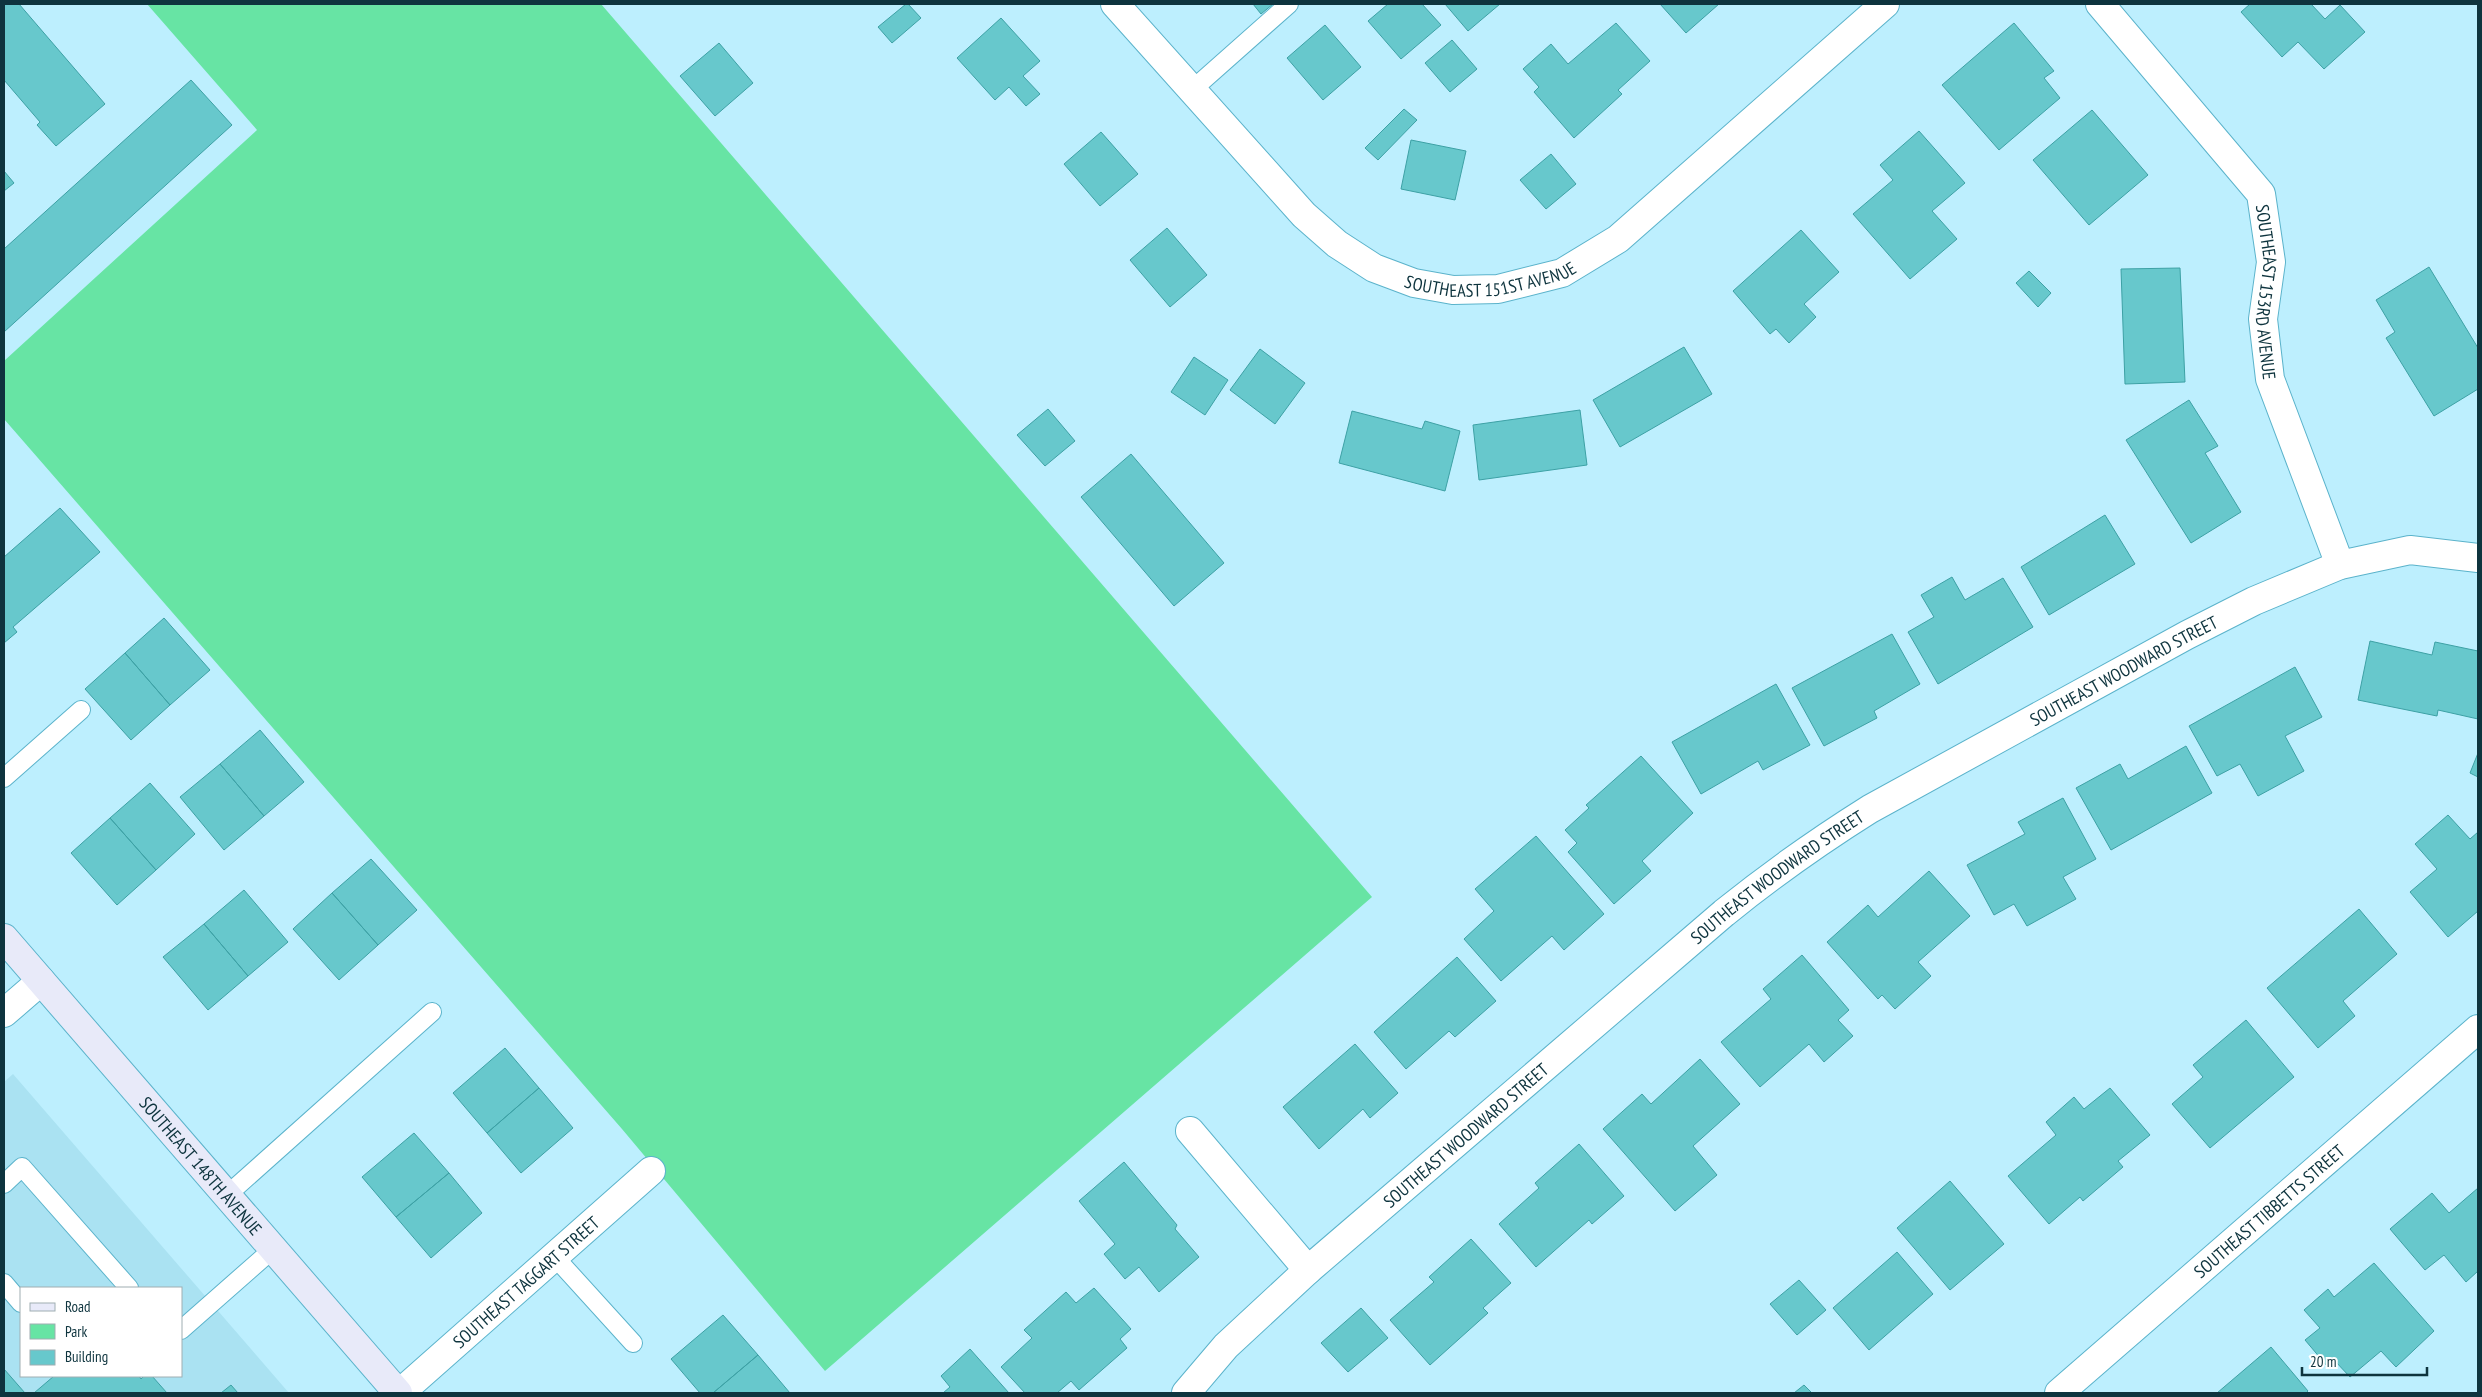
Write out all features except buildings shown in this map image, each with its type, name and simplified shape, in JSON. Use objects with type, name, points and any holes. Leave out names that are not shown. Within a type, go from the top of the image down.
[{"type":"main road","name":"SOUTHEAST 148TH AVENUE","points":[[4,938],[399,1393]]},
{"type":"street","name":"SOUTHEAST 151ST AVENUE","points":[[1115,4],[1304,215],[1338,244],[1374,268],[1414,283],[1453,290],[1498,288],[1562,273],[1618,239],[1885,4]]},
{"type":"street","name":"SOUTHEAST 153RD AVENUE","points":[[2100,4],[2261,194],[2271,262],[2263,319],[2270,379],[2340,565]]},
{"type":"street","name":"SOUTHEAST WOODWARD STREET","points":[[1186,1393],[1226,1346],[1308,1270],[1724,913],[1769,876],[1820,840],[1870,809],[2187,635],[2254,601],[2340,565],[2410,550],[2478,558]]},
{"type":"street","points":[[4,1013],[41,981]]},
{"type":"street","name":"SOUTHEAST TIBBETTS STREET","points":[[2059,1393],[2478,1028]]},
{"type":"street","points":[[1190,1131],[1308,1270]]},
{"type":"street","name":"SOUTHEAST TAGGART STREET","points":[[399,1393],[651,1171]]},
{"type":"lane","points":[[1192,90],[1289,4]]},
{"type":"lane","points":[[4,778],[81,710]]},
{"type":"lane","points":[[226,1196],[432,1012]]},
{"type":"lane","points":[[4,1184],[22,1167],[122,1286]]},
{"type":"lane","points":[[182,1329],[273,1249]]},
{"type":"lane","points":[[554,1256],[633,1343]]},
{"type":"lane","points":[[4,1283],[20,1302]]},
{"type":"shaded area","points":[[13,1074],[289,1393],[4,1393],[4,1082]]},
{"type":"green space","points":[[147,4],[601,4],[1372,897],[825,1371],[622,1129],[4,419],[4,361],[257,130]]}]
